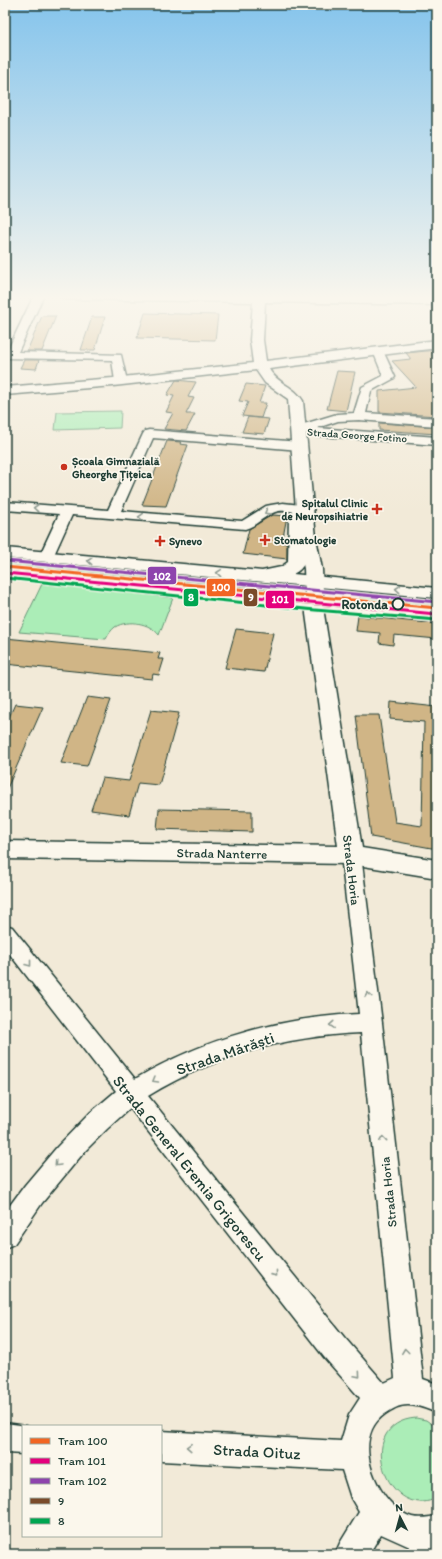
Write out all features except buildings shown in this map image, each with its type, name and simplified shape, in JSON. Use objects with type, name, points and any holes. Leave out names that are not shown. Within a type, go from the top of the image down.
[{"type":"street","points":[[119,368],[121,381]]},
{"type":"street","points":[[5,391],[121,381],[244,368]]},
{"type":"street","name":"Strada Horia","points":[[261,368],[271,381],[295,398],[307,538],[314,581],[316,604],[315,614],[351,855],[371,1023],[410,1390]]},
{"type":"street","points":[[359,416],[366,389],[389,377],[385,368]]},
{"type":"street","name":"Strada George Fotino","points":[[298,430],[337,418],[359,416],[437,422]]},
{"type":"street","name":"Strada George Fotino","points":[[298,430],[437,441]]},
{"type":"street","points":[[112,515],[150,434],[300,446]]},
{"type":"street","points":[[5,506],[245,525],[271,509],[283,507],[305,509]]},
{"type":"street","points":[[258,576],[290,570],[297,563],[297,516],[305,509]]},
{"type":"street","points":[[46,557],[67,511]]},
{"type":"street","points":[[5,553],[437,593]]},
{"type":"street","points":[[5,572],[316,604],[437,614]]},
{"type":"street","name":"Strada Nanterre","points":[[5,850],[351,855],[437,869]]},
{"type":"street","name":"Strada General Eremia Grigorescu","points":[[5,933],[131,1094],[334,1347],[379,1399]]},
{"type":"street","name":"Strada Mărăști","points":[[5,1235],[49,1173],[104,1115],[131,1094],[175,1068],[219,1051],[271,1036],[319,1026],[371,1023]]},
{"type":"street","points":[[429,1539],[396,1526],[377,1511],[365,1494],[357,1475],[354,1456],[356,1432],[365,1413],[379,1399],[394,1392],[410,1390],[429,1394],[437,1399]]},
{"type":"street","points":[[5,1438],[22,1439]]},
{"type":"street","name":"Strada Oituz","points":[[162,1446],[354,1456]]},
{"type":"street","points":[[351,1554],[377,1511]]},
{"type":"green space","points":[[121,411],[120,428],[55,430],[57,412]]},
{"type":"green space","points":[[5,561],[280,586],[279,590],[5,565]]},
{"type":"green space","points":[[42,584],[110,590],[173,598],[159,635],[145,625],[133,623],[127,623],[115,627],[106,639],[19,632]]},
{"type":"green space","points":[[360,594],[437,601],[437,606],[360,599]]},
{"type":"green space","points":[[416,1418],[426,1420],[437,1428],[437,1498],[419,1502],[404,1497],[392,1485],[384,1469],[381,1452],[385,1436],[396,1424]]},
{"type":"tram line","name":"102","points":[[6,561],[437,602]]},
{"type":"tram line","name":"100","points":[[5,567],[437,608]]},
{"type":"tram line","name":"101","points":[[5,573],[436,614]]},
{"type":"transit line","name":"9","points":[[5,572],[316,604],[437,614]]},
{"type":"transit line","name":"8","points":[[5,578],[315,610],[437,620]]},
{"type":"place","name":"Școala Gimnazială Gheorghe Țițeica","points":[[64,467]]},
{"type":"place","name":"Spitalul Clinic de Neuropsihiatrie","points":[[377,509]]},
{"type":"place","name":"Stomatologie","points":[[265,540]]},
{"type":"place","name":"Synevo","points":[[160,541]]},
{"type":"place","name":"Rotonda","points":[[398,604]]}]
